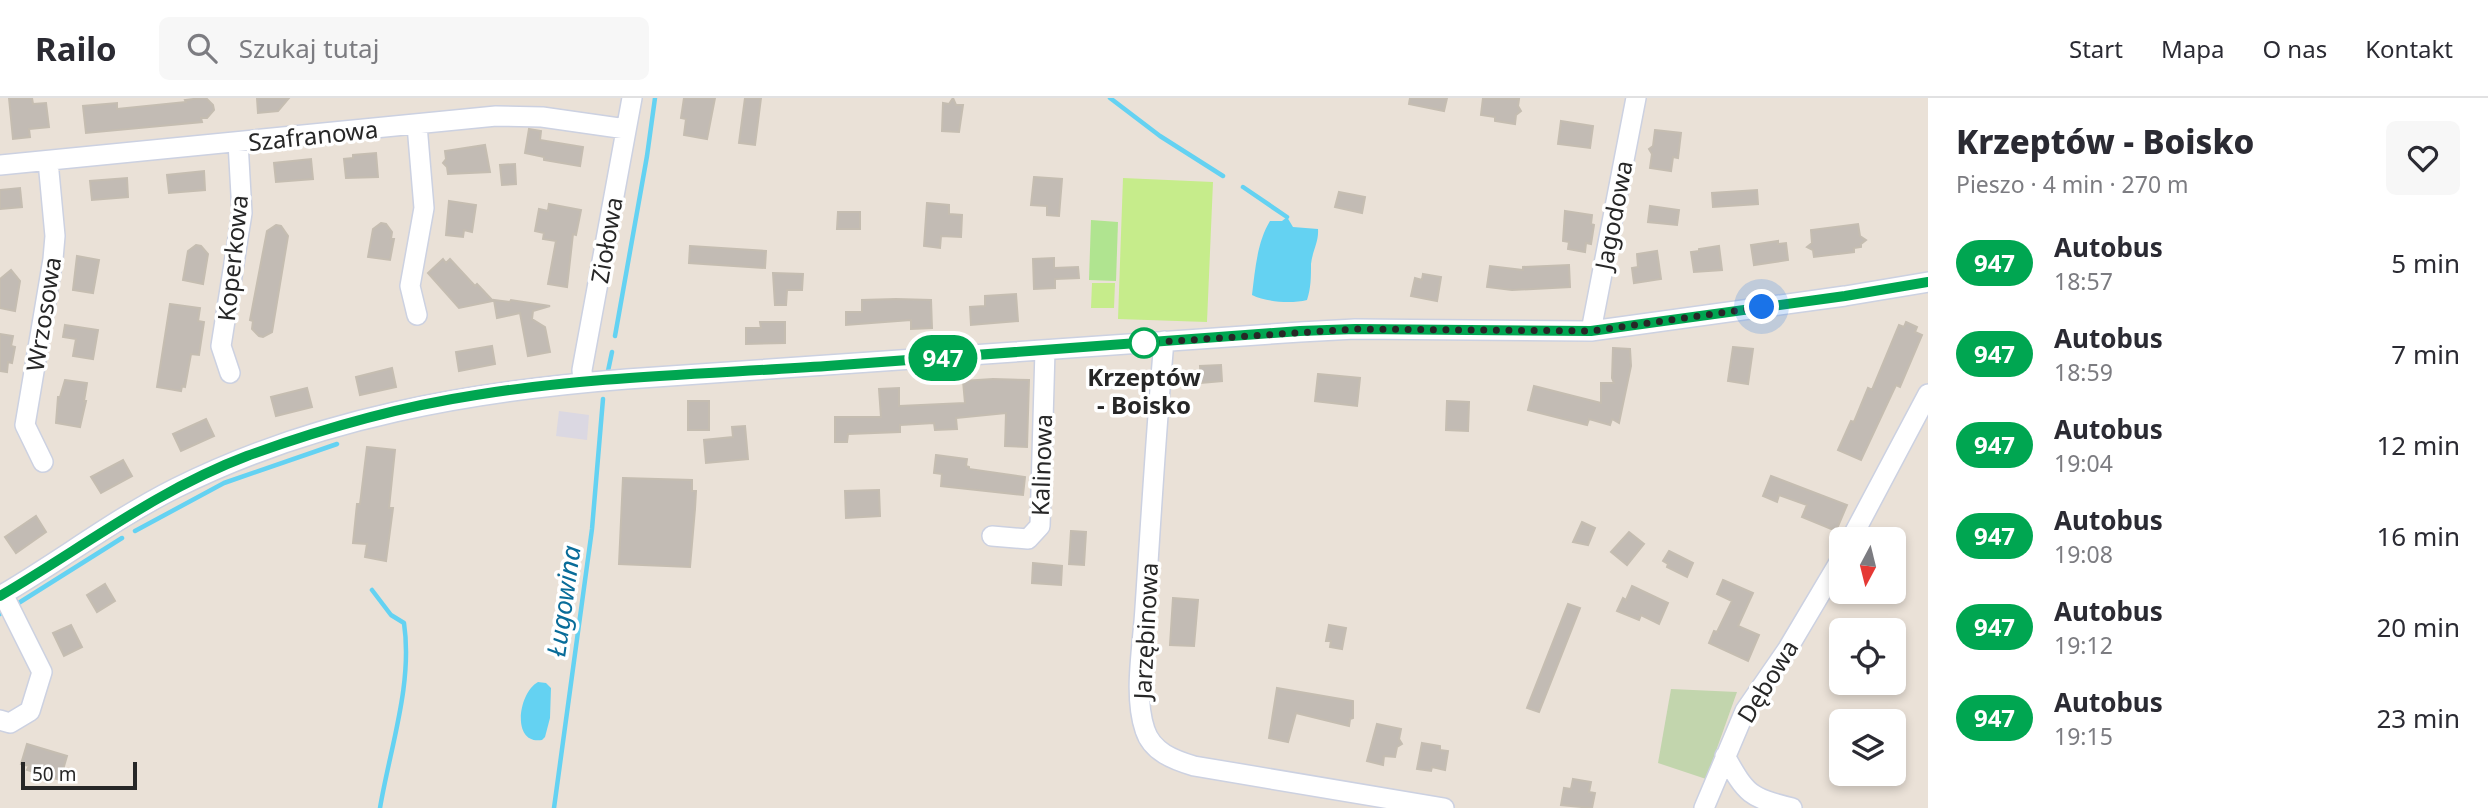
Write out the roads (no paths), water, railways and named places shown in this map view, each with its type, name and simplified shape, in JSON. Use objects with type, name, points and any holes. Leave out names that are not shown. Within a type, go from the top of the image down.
[{"type":"street","name":"Ziołowa","points":[[583,382],[582,370],[632,98]]},
{"type":"street","name":"Jagodowa","points":[[1591,331],[1636,98]]},
{"type":"street","name":"Szafranowa","points":[[0,165],[519,115],[626,129]]},
{"type":"street","points":[[417,125],[424,208],[410,286],[417,315]]},
{"type":"street","name":"Koperkowa","points":[[230,373],[221,346],[242,213],[237,142]]},
{"type":"street","name":"Wrzosowa","points":[[43,462],[25,425],[53,259],[55,236],[48,161]]},
{"type":"street","points":[[0,720],[10,723],[30,711],[42,671],[2,595],[173,489],[269,448],[417,406],[502,391],[583,382],[1164,341],[1355,329],[1591,331],[1928,282]]},
{"type":"street","name":"Jarzębinowa","points":[[1164,341],[1141,668],[1140,709],[1145,733],[1153,745],[1165,755],[1194,766],[1444,808]]},
{"type":"street","name":"Kalinowa","points":[[992,536],[1028,539],[1040,526],[1045,350]]},
{"type":"street","points":[[1857,527],[1928,394]]},
{"type":"street","name":"Dębowa","points":[[1704,808],[1745,711],[1787,650],[1829,579]]},
{"type":"street","points":[[1725,756],[1739,780],[1756,799],[1792,808]]},
{"type":"water","points":[[1287,217],[1293,227],[1318,229],[1307,300],[1279,302],[1252,295],[1257,257],[1266,229],[1270,221],[1282,221]]},
{"type":"water","points":[[538,682],[546,683],[551,688],[550,718],[542,740],[525,735],[521,717],[526,696]]},
{"type":"waterway","name":"Ługowina","points":[[615,336],[655,98]]},
{"type":"waterway","points":[[1110,98],[1160,136],[1223,176]]},
{"type":"waterway","points":[[1243,187],[1287,217]]},
{"type":"waterway","name":"Ługowina","points":[[608,371],[612,352]]},
{"type":"waterway","name":"Ługowina","points":[[554,808],[592,529],[603,399]]},
{"type":"waterway","points":[[135,531],[224,483],[337,444]]},
{"type":"waterway","points":[[17,604],[122,538]]},
{"type":"waterway","points":[[372,590],[391,615],[404,623],[406,646],[403,693],[380,808]]},
{"type":"place","name":"Krzeptów - Boisko","points":[[1144,343]]}]
